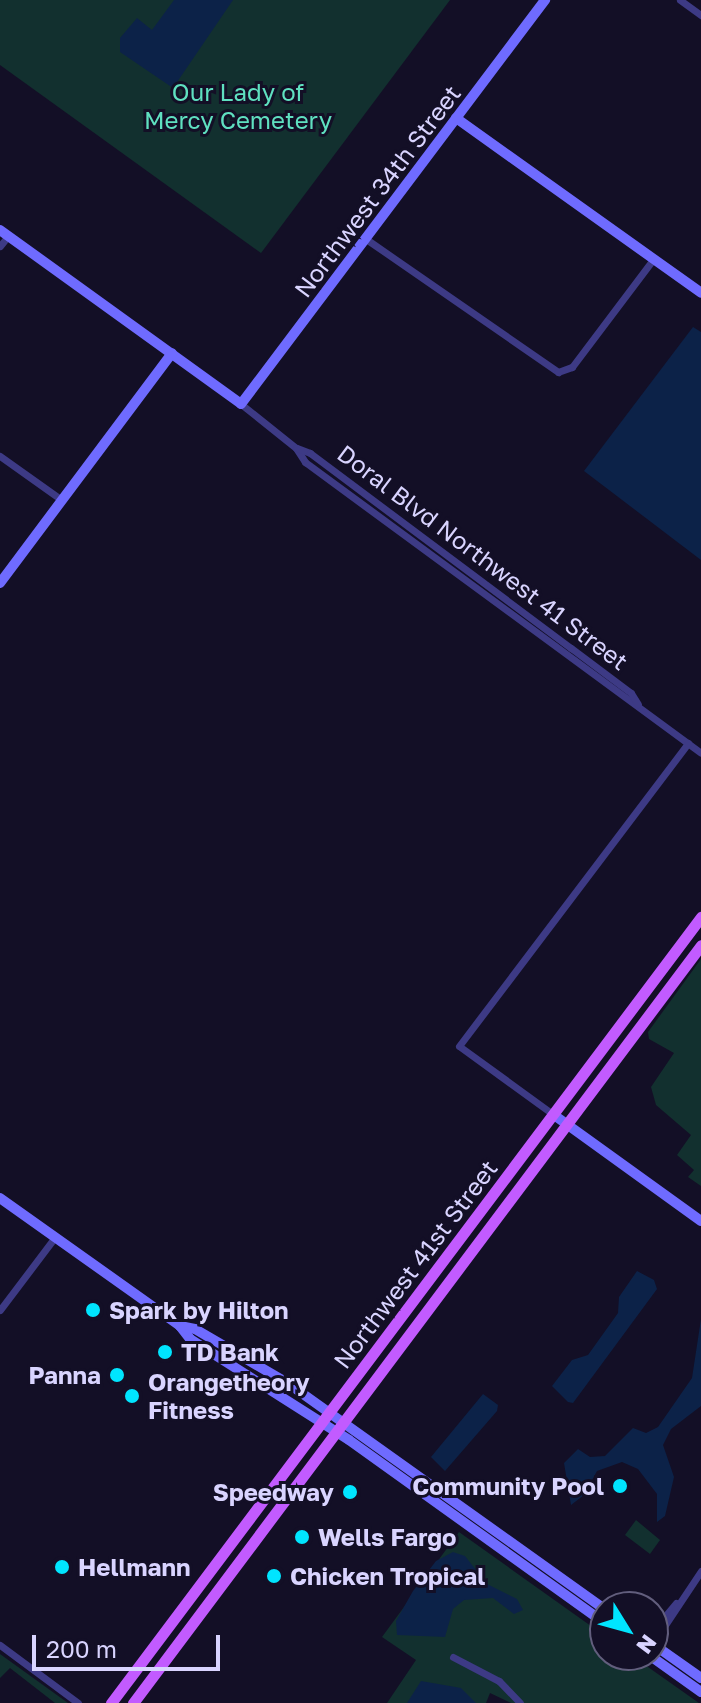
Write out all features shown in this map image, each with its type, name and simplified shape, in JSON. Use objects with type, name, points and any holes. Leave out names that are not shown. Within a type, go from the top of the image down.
[{"type":"main road","name":"Northwest 41st Street","points":[[111,1703],[699,921]]},
{"type":"main road","name":"Northwest 41st Street","points":[[133,1703],[701,945]]},
{"type":"street","name":"Northwest 34th Street","points":[[241,404],[545,0]]},
{"type":"street","points":[[680,0],[701,15]]},
{"type":"street","points":[[456,118],[701,293]]},
{"type":"street","points":[[0,246],[4,233],[241,404]]},
{"type":"street","points":[[366,239],[547,369],[564,372],[654,258]]},
{"type":"street","points":[[0,583],[172,353]]},
{"type":"street","name":"Doral Blvd Northwest 41 Street","points":[[241,404],[296,448],[310,453],[619,684],[639,706],[701,753]]},
{"type":"street","points":[[0,456],[62,500]]},
{"type":"street","points":[[688,743],[459,1046],[701,1221]]},
{"type":"street","points":[[0,1198],[180,1326],[190,1339],[337,1432],[589,1612]]},
{"type":"street","points":[[0,1310],[55,1237]]},
{"type":"street","points":[[180,1326],[195,1329],[244,1355],[330,1412],[589,1597]]},
{"type":"street","points":[[676,1603],[701,1571]]},
{"type":"street","points":[[0,1645],[78,1703]]},
{"type":"street","points":[[669,1655],[701,1678]]},
{"type":"street","points":[[453,1657],[499,1681],[520,1703]]},
{"type":"street","points":[[669,1669],[701,1692]]},
{"type":"green space","name":"Our Lady of Mercy Cemetery","points":[[0,0],[450,0],[261,253],[0,65]]},
{"type":"green space","points":[[701,959],[701,1186],[688,1177],[694,1170],[677,1155],[691,1135],[656,1105],[651,1087],[674,1053],[649,1039],[648,1032]]},
{"type":"green space","points":[[636,1520],[660,1540],[650,1554],[625,1535]]},
{"type":"green space","points":[[459,1532],[589,1625],[589,1671],[654,1671],[699,1703],[511,1703],[490,1693],[486,1703],[387,1703],[416,1660],[382,1637]]},
{"type":"green space","points":[[0,1654],[68,1703],[55,1703],[10,1668],[0,1678]]},
{"type":"water","points":[[174,0],[233,0],[173,88],[120,52],[120,38],[137,18],[152,30]]},
{"type":"water","points":[[693,327],[701,332],[701,560],[584,471]]},
{"type":"water","points":[[637,1271],[654,1280],[657,1289],[573,1403],[568,1402],[552,1386],[572,1360],[588,1355],[618,1313],[619,1297]]},
{"type":"water","points":[[701,1319],[701,1406],[671,1429],[663,1445],[674,1477],[665,1516],[657,1522],[657,1494],[638,1469],[622,1462],[597,1471],[584,1495],[571,1505],[564,1463],[578,1449],[590,1457],[605,1456],[633,1428],[646,1433],[658,1427],[692,1378]]},
{"type":"water","points":[[483,1394],[498,1405],[497,1411],[445,1471],[431,1457]]},
{"type":"water","points":[[453,1552],[465,1556],[487,1584],[517,1599],[523,1610],[514,1614],[493,1598],[464,1600],[453,1609],[445,1637],[397,1635],[396,1621],[413,1591],[436,1561]]},
{"type":"water","points":[[421,1681],[461,1688],[476,1703],[407,1703]]},
{"type":"place","name":"Spark by Hilton","points":[[93,1310]]},
{"type":"place","name":"TD Bank","points":[[165,1352]]},
{"type":"place","name":"Panna","points":[[117,1375]]},
{"type":"place","name":"Orangetheory Fitness","points":[[132,1396]]},
{"type":"place","name":"Community Pool","points":[[620,1486]]},
{"type":"place","name":"Speedway","points":[[350,1492]]},
{"type":"place","name":"Wells Fargo","points":[[302,1537]]},
{"type":"place","name":"Hellmann","points":[[62,1567]]},
{"type":"place","name":"Chicken Tropical","points":[[274,1576]]}]
